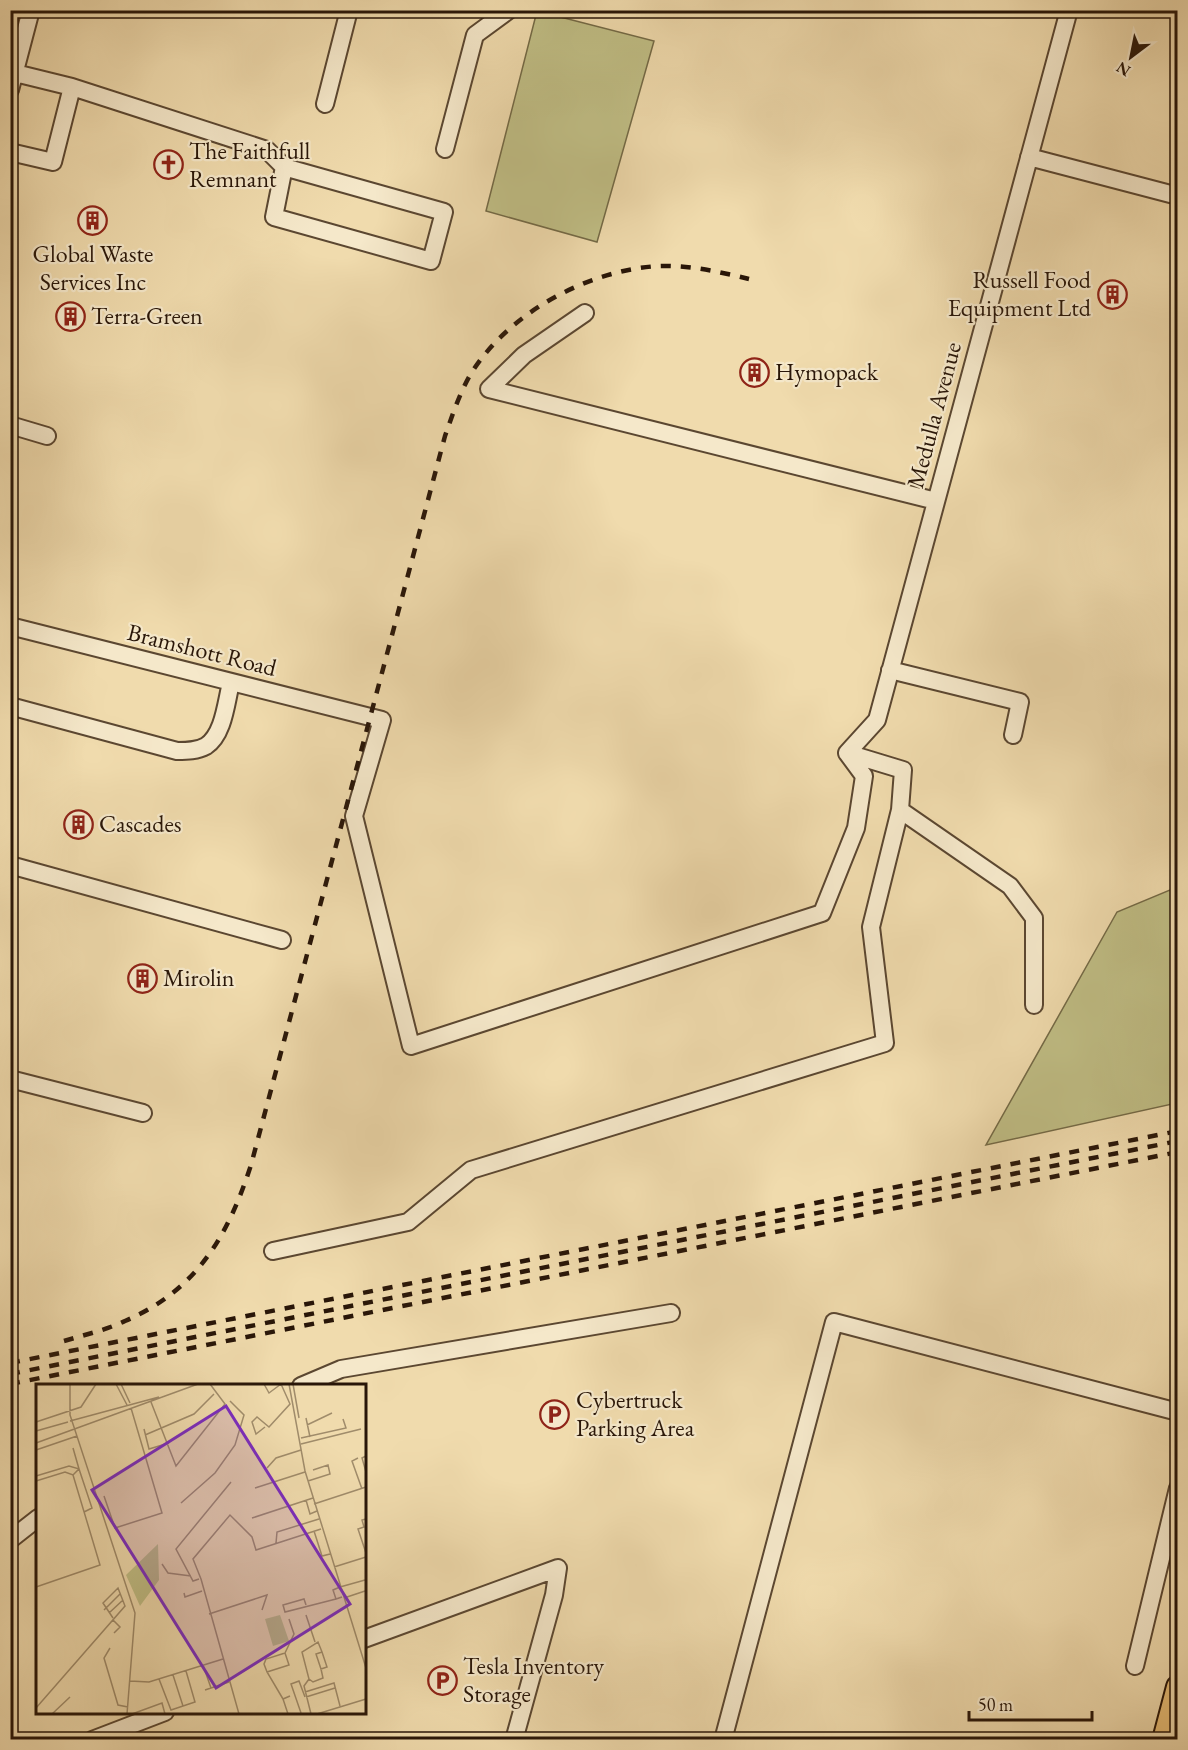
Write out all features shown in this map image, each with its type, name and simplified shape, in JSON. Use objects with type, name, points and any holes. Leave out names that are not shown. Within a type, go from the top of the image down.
[{"type":"main road","points":[[1164,1740],[1178,1687]]},
{"type":"street","points":[[31,10],[13,71],[72,87],[267,150],[285,167],[444,212],[431,261],[274,217],[285,167]]},
{"type":"street","points":[[325,104],[349,10]]},
{"type":"street","points":[[445,149],[475,35],[509,10]]},
{"type":"street","name":"Medulla Avenue","points":[[847,753],[877,720],[1069,10]]},
{"type":"street","points":[[10,153],[53,162],[72,87]]},
{"type":"street","points":[[1029,157],[1178,196]]},
{"type":"street","points":[[585,313],[524,356],[489,389],[936,501]]},
{"type":"street","points":[[10,425],[46,436]]},
{"type":"street","name":"Bramshott Road","points":[[10,626],[382,720],[354,816],[411,1046],[822,913],[856,828],[864,776],[847,753]]},
{"type":"street","points":[[890,670],[1020,702],[1013,735]]},
{"type":"street","points":[[10,706],[177,751],[194,750],[207,745],[219,730],[231,683]]},
{"type":"street","points":[[273,1251],[408,1222],[471,1170],[885,1043],[871,927],[900,810],[903,770],[847,753]]},
{"type":"street","points":[[900,810],[1010,886],[1034,918],[1034,1005]]},
{"type":"street","points":[[10,865],[282,940]]},
{"type":"street","points":[[10,1079],[143,1113]]},
{"type":"street","points":[[306,1384],[341,1369],[671,1314]]},
{"type":"street","points":[[723,1740],[834,1322],[1178,1412]]},
{"type":"street","points":[[1135,1666],[1178,1488]]},
{"type":"street","points":[[10,1540],[36,1520]]},
{"type":"street","points":[[366,1638],[558,1568],[554,1595],[514,1740]]},
{"type":"street","points":[[92,1740],[162,1714]]},
{"type":"shaded area","points":[[537,11],[654,41],[597,242],[486,211]]},
{"type":"shaded area","points":[[1177,887],[1177,1103],[986,1145],[1117,912]]},
{"type":"railway","points":[[64,1341],[118,1324],[172,1294],[206,1258],[232,1215],[251,1165],[445,436],[469,377],[485,354],[526,315],[551,299],[604,276],[632,269],[671,266],[749,279]]},
{"type":"railway","points":[[10,1363],[1178,1131]]},
{"type":"railway","points":[[10,1374],[1178,1141]]},
{"type":"railway","points":[[10,1384],[1178,1152]]},
{"type":"place","name":"The Faithfull Remnant","points":[[168,165]]},
{"type":"place","name":"Global Waste Services Inc","points":[[93,221]]},
{"type":"place","name":"Russell Food Equipment Ltd","points":[[1112,294]]},
{"type":"place","name":"Terra-Green","points":[[70,316]]},
{"type":"place","name":"Hymopack","points":[[754,372]]},
{"type":"place","name":"Cascades","points":[[78,824]]},
{"type":"place","name":"Mirolin","points":[[142,978]]},
{"type":"place","name":"Cybertruck Parking Area","points":[[555,1414]]},
{"type":"place","name":"Tesla Inventory Storage","points":[[442,1680]]}]
